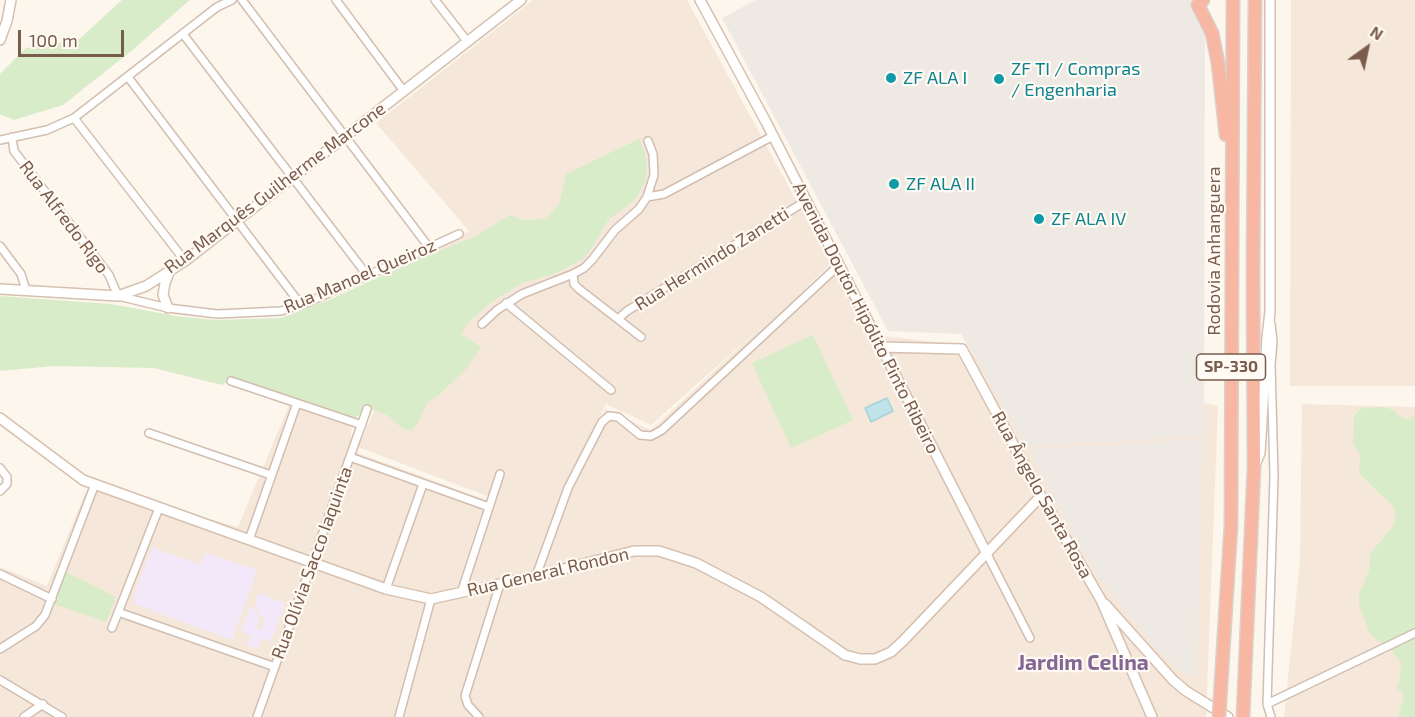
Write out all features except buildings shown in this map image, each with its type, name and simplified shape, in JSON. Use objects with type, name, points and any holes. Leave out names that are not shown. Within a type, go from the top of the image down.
[{"type":"highway","points":[[1203,0],[1197,5],[1212,33],[1218,63],[1232,194]]},
{"type":"highway","name":"Rodovia Anhanguera","points":[[1219,717],[1231,525],[1233,0]]},
{"type":"highway","name":"SP-330","points":[[1244,713],[1254,467],[1255,0]]},
{"type":"street","points":[[0,40],[11,0]]},
{"type":"street","points":[[0,140],[47,130],[74,118],[217,8],[232,0]]},
{"type":"street","points":[[242,0],[428,246]]},
{"type":"street","points":[[336,0],[403,90]]},
{"type":"street","points":[[435,0],[467,41]]},
{"type":"street","name":"Rua Marquês Guilherme Marcone","points":[[0,289],[118,296],[146,286],[184,261],[521,0]]},
{"type":"street","name":"Avenida Doutor Hipólito Pinto Ribeiro","points":[[700,0],[807,201],[1030,638]]},
{"type":"street","points":[[1270,0],[1270,312],[1273,341],[1271,365],[1274,476],[1267,704],[1271,717]]},
{"type":"street","points":[[183,34],[367,275]]},
{"type":"street","points":[[128,77],[300,305]]},
{"type":"street","points":[[74,118],[184,261]]},
{"type":"street","points":[[647,196],[664,194],[773,136]]},
{"type":"street","name":"Rua Alfredo Rigo","points":[[12,137],[14,150],[109,275],[118,296]]},
{"type":"street","points":[[482,324],[506,303],[529,290],[573,274],[592,260],[610,236],[634,214],[647,196],[652,183],[653,154],[648,141]]},
{"type":"street","name":"Rua Hermindo Zanetti","points":[[618,319],[627,311],[807,201]]},
{"type":"street","name":"Rua Manoel Queiroz","points":[[118,296],[168,308],[217,314],[281,311],[300,305],[459,234]]},
{"type":"street","points":[[0,246],[21,273],[26,290]]},
{"type":"street","points":[[536,576],[568,488],[602,422],[609,416],[618,417],[640,435],[651,436],[662,430],[839,265]]},
{"type":"street","points":[[168,308],[164,295],[165,283],[170,270]]},
{"type":"street","points":[[573,274],[574,284],[579,289],[641,337]]},
{"type":"street","points":[[506,303],[611,390]]},
{"type":"street","points":[[1254,467],[1260,453],[1270,312]]},
{"type":"street","name":"Rua Ângelo Santa Rosa","points":[[881,347],[962,349],[1041,496],[1101,600],[1152,717]]},
{"type":"street","points":[[231,381],[362,425]]},
{"type":"street","points":[[249,540],[297,403]]},
{"type":"street","name":"Rua Olívia Sacco Iaquinta","points":[[257,717],[367,410]]},
{"type":"street","name":"Rua General Rondon","points":[[0,418],[83,480],[386,589],[431,599],[634,551],[659,551],[696,563],[761,597],[846,655],[860,658],[875,658],[891,652],[1041,496]]},
{"type":"street","points":[[149,433],[272,476]]},
{"type":"street","points":[[350,457],[489,507]]},
{"type":"street","points":[[0,468],[7,477],[7,484],[0,491]]},
{"type":"street","points":[[461,593],[500,474]]},
{"type":"street","points":[[0,649],[36,626],[45,615],[95,484]]},
{"type":"street","points":[[386,589],[423,484]]},
{"type":"street","points":[[112,628],[159,508]]},
{"type":"street","points":[[0,574],[51,599]]},
{"type":"street","points":[[479,717],[468,705],[465,696],[500,584]]},
{"type":"street","points":[[399,717],[431,599]]},
{"type":"street","points":[[1101,600],[1173,680],[1186,691],[1228,717]]},
{"type":"street","points":[[118,612],[275,667]]},
{"type":"street","points":[[1267,704],[1415,633]]},
{"type":"street","points":[[0,680],[62,717]]},
{"type":"street","points":[[24,717],[43,704]]},
{"type":"shaded area","points":[[533,0],[687,0],[831,264],[803,290],[843,261],[883,336],[964,345],[969,353],[1218,406],[1206,717],[0,717],[0,567],[47,586],[88,486],[238,527],[292,398],[352,424],[350,450],[486,500],[457,589],[515,576],[468,583],[492,498],[358,447],[376,407],[308,314],[469,231],[376,123]],"holes":[[[761,327],[651,430],[605,409],[535,573],[532,573],[606,404],[651,425]]]},
{"type":"shaded area","points":[[756,0],[1205,0],[1204,436],[1027,447],[961,334],[888,331],[722,18]]},
{"type":"shaded area","points":[[1291,0],[1415,0],[1415,386],[1290,386]]},
{"type":"shaded area","points":[[1302,404],[1415,407],[1415,717],[1284,717],[1300,560]]},
{"type":"shaded area","points":[[1203,439],[1197,679],[1178,669],[1156,649],[1094,571],[1031,454],[1031,449]]},
{"type":"shaded area","points":[[152,547],[200,565],[205,553],[257,570],[232,640],[135,604],[134,595]]},
{"type":"shaded area","points":[[258,593],[285,603],[271,642],[261,638],[258,649],[247,645],[251,635],[241,632],[251,605],[260,617],[256,629],[261,630],[265,618],[261,616],[255,605]]},
{"type":"green space","points":[[122,0],[190,0],[130,52],[63,105],[14,120],[0,114],[0,74],[26,48],[78,40]]},
{"type":"green space","points":[[639,139],[645,152],[647,167],[646,180],[635,200],[608,220],[583,259],[554,274],[522,283],[490,303],[468,323],[461,334],[481,347],[467,368],[439,395],[427,403],[411,431],[402,428],[387,415],[365,407],[362,413],[355,418],[349,417],[233,378],[222,385],[154,368],[54,366],[0,371],[0,296],[111,304],[176,316],[215,320],[281,318],[329,300],[416,260],[476,236],[510,215],[524,220],[545,219],[559,205],[566,174]]},
{"type":"green space","points":[[813,335],[853,420],[791,448],[752,363]]},
{"type":"green space","points":[[1363,408],[1391,409],[1403,419],[1409,420],[1415,414],[1415,717],[1398,717],[1404,694],[1397,688],[1401,662],[1392,651],[1370,634],[1359,604],[1359,594],[1369,571],[1370,554],[1393,526],[1396,514],[1392,504],[1359,473],[1360,455],[1353,443],[1354,417],[1358,411]]},
{"type":"green space","points":[[66,572],[116,597],[106,622],[54,604]]},
{"type":"water","points":[[887,398],[893,411],[871,422],[865,408]]},
{"type":"place","name":"ZF ALA I","points":[[891,78]]},
{"type":"place","name":"ZF TI / Compras / Engenharia","points":[[999,79]]},
{"type":"place","name":"ZF ALA II","points":[[894,184]]},
{"type":"place","name":"ZF ALA IV","points":[[1039,219]]},
{"type":"district","name":"Jardim Celina","points":[[1083,663]]}]
